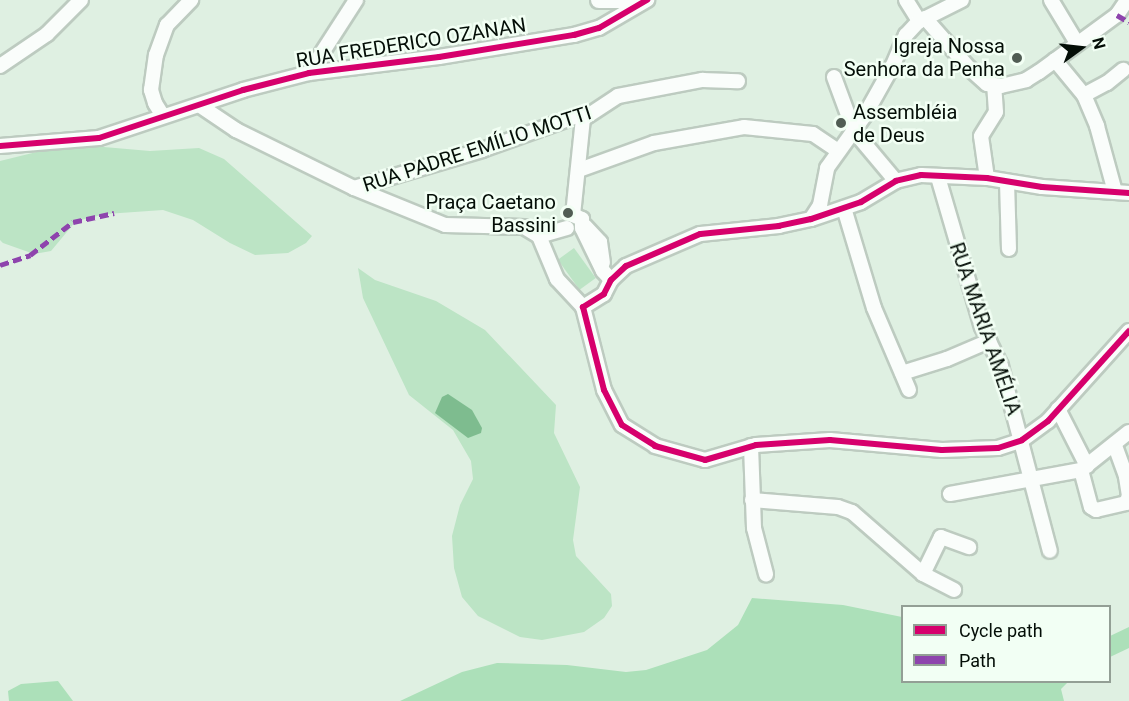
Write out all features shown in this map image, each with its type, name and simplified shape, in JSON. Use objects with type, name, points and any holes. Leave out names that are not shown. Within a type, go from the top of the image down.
[{"type":"main road","points":[[599,0],[639,0]]},
{"type":"street","points":[[0,66],[47,34],[81,0]]},
{"type":"street","points":[[164,116],[155,103],[151,90],[156,55],[166,25],[191,0]]},
{"type":"street","name":"RUA FREDERICO OZANAN","points":[[309,73],[356,0]]},
{"type":"street","name":"RUA FREDERICO OZANAN","points":[[0,146],[83,141],[243,90],[309,73],[439,57],[574,35],[599,28],[647,0]]},
{"type":"street","points":[[906,0],[969,68],[987,84],[1001,86],[1026,80],[1056,60],[1117,15],[1127,0]]},
{"type":"street","points":[[811,219],[820,205],[827,168],[854,131],[893,65],[906,35],[922,19],[962,0]]},
{"type":"street","points":[[1051,0],[1077,43]]},
{"type":"street","points":[[607,275],[700,234],[779,226],[811,219],[878,194],[896,181],[921,175],[987,178],[1006,182],[1122,193],[1084,95],[1056,60]]},
{"type":"street","points":[[1084,95],[1107,83],[1123,70]]},
{"type":"street","points":[[834,77],[854,131],[896,181]]},
{"type":"street","name":"RUA PADRE EMÍLIO MOTTI","points":[[354,188],[482,150],[577,116],[583,119],[618,96],[702,80],[738,81]]},
{"type":"street","points":[[987,178],[981,136],[996,112],[994,85]]},
{"type":"street","points":[[198,105],[236,130],[354,188],[445,225],[525,227],[539,236],[557,279],[583,307],[604,390],[613,413],[622,425],[655,446],[705,459],[751,446],[830,440],[942,450],[998,448],[1016,441],[1048,421],[1129,331]]},
{"type":"street","points":[[583,119],[579,170],[581,224],[607,275],[604,294],[583,307]]},
{"type":"street","points":[[579,170],[654,143],[744,127],[813,134],[838,151]]},
{"type":"street","name":"RUA MARIA AMÉLIA","points":[[938,177],[970,291],[1001,366],[1016,441],[1033,480],[1050,551]]},
{"type":"street","points":[[1006,182],[1009,249]]},
{"type":"street","points":[[844,208],[874,308],[909,390]]},
{"type":"street","points":[[539,236],[567,228],[567,218],[581,224]]},
{"type":"street","points":[[902,373],[947,359],[989,340]]},
{"type":"street","points":[[1058,409],[1084,468],[1091,507],[1096,510],[1126,503],[1129,496],[1126,476],[1115,445]]},
{"type":"street","points":[[950,494],[1033,480],[1084,468],[1129,432]]},
{"type":"street","points":[[751,446],[754,528],[766,574]]},
{"type":"street","points":[[752,500],[838,507],[852,512],[922,574],[954,590]]},
{"type":"street","points":[[922,574],[941,537],[969,547]]},
{"type":"shaded area","points":[[69,144],[150,151],[199,148],[224,159],[312,236],[306,243],[288,253],[255,255],[230,243],[193,220],[163,210],[106,214],[76,221],[51,251],[34,254],[3,243],[0,240],[0,161]]},
{"type":"shaded area","points":[[574,248],[596,278],[580,290],[558,260]]},
{"type":"shaded area","points":[[358,268],[375,280],[436,301],[485,330],[556,405],[554,433],[580,487],[573,540],[576,556],[611,594],[612,606],[604,618],[584,632],[542,640],[520,637],[478,616],[462,597],[454,568],[452,536],[460,505],[473,479],[471,461],[453,430],[409,395],[363,298]]},
{"type":"shaded area","points":[[448,394],[472,410],[482,428],[481,433],[468,438],[435,413],[442,397]]},
{"type":"shaded area","points":[[752,598],[843,605],[901,617],[901,683],[1067,683],[1061,689],[1064,701],[400,701],[462,672],[497,663],[567,665],[626,672],[646,670],[707,650],[738,625]]},
{"type":"shaded area","points":[[1129,627],[1129,648],[1111,657],[1111,636]]},
{"type":"shaded area","points":[[58,681],[73,701],[9,701],[8,691],[21,684]]},
{"type":"marked path","points":[[1117,15],[1129,22]]},
{"type":"marked path","points":[[0,265],[30,255],[73,222],[114,213]]},
{"type":"cycle path","points":[[0,146],[99,138],[243,90],[309,73],[439,57],[574,35],[599,28],[647,0]]},
{"type":"cycle path","points":[[1129,193],[1042,187],[987,178],[921,175],[896,181],[861,202],[811,219],[779,226],[700,234],[626,266],[611,280],[604,294],[583,307],[604,390],[622,425],[655,446],[705,460],[756,445],[830,440],[942,450],[998,448],[1022,440],[1048,421],[1129,331]]},
{"type":"place","name":"Igreja Nossa Senhora da Penha","points":[[1017,58]]},
{"type":"place","name":"Assembléia de Deus","points":[[841,123]]},
{"type":"place","name":"Praça Caetano Bassini","points":[[568,213]]}]
